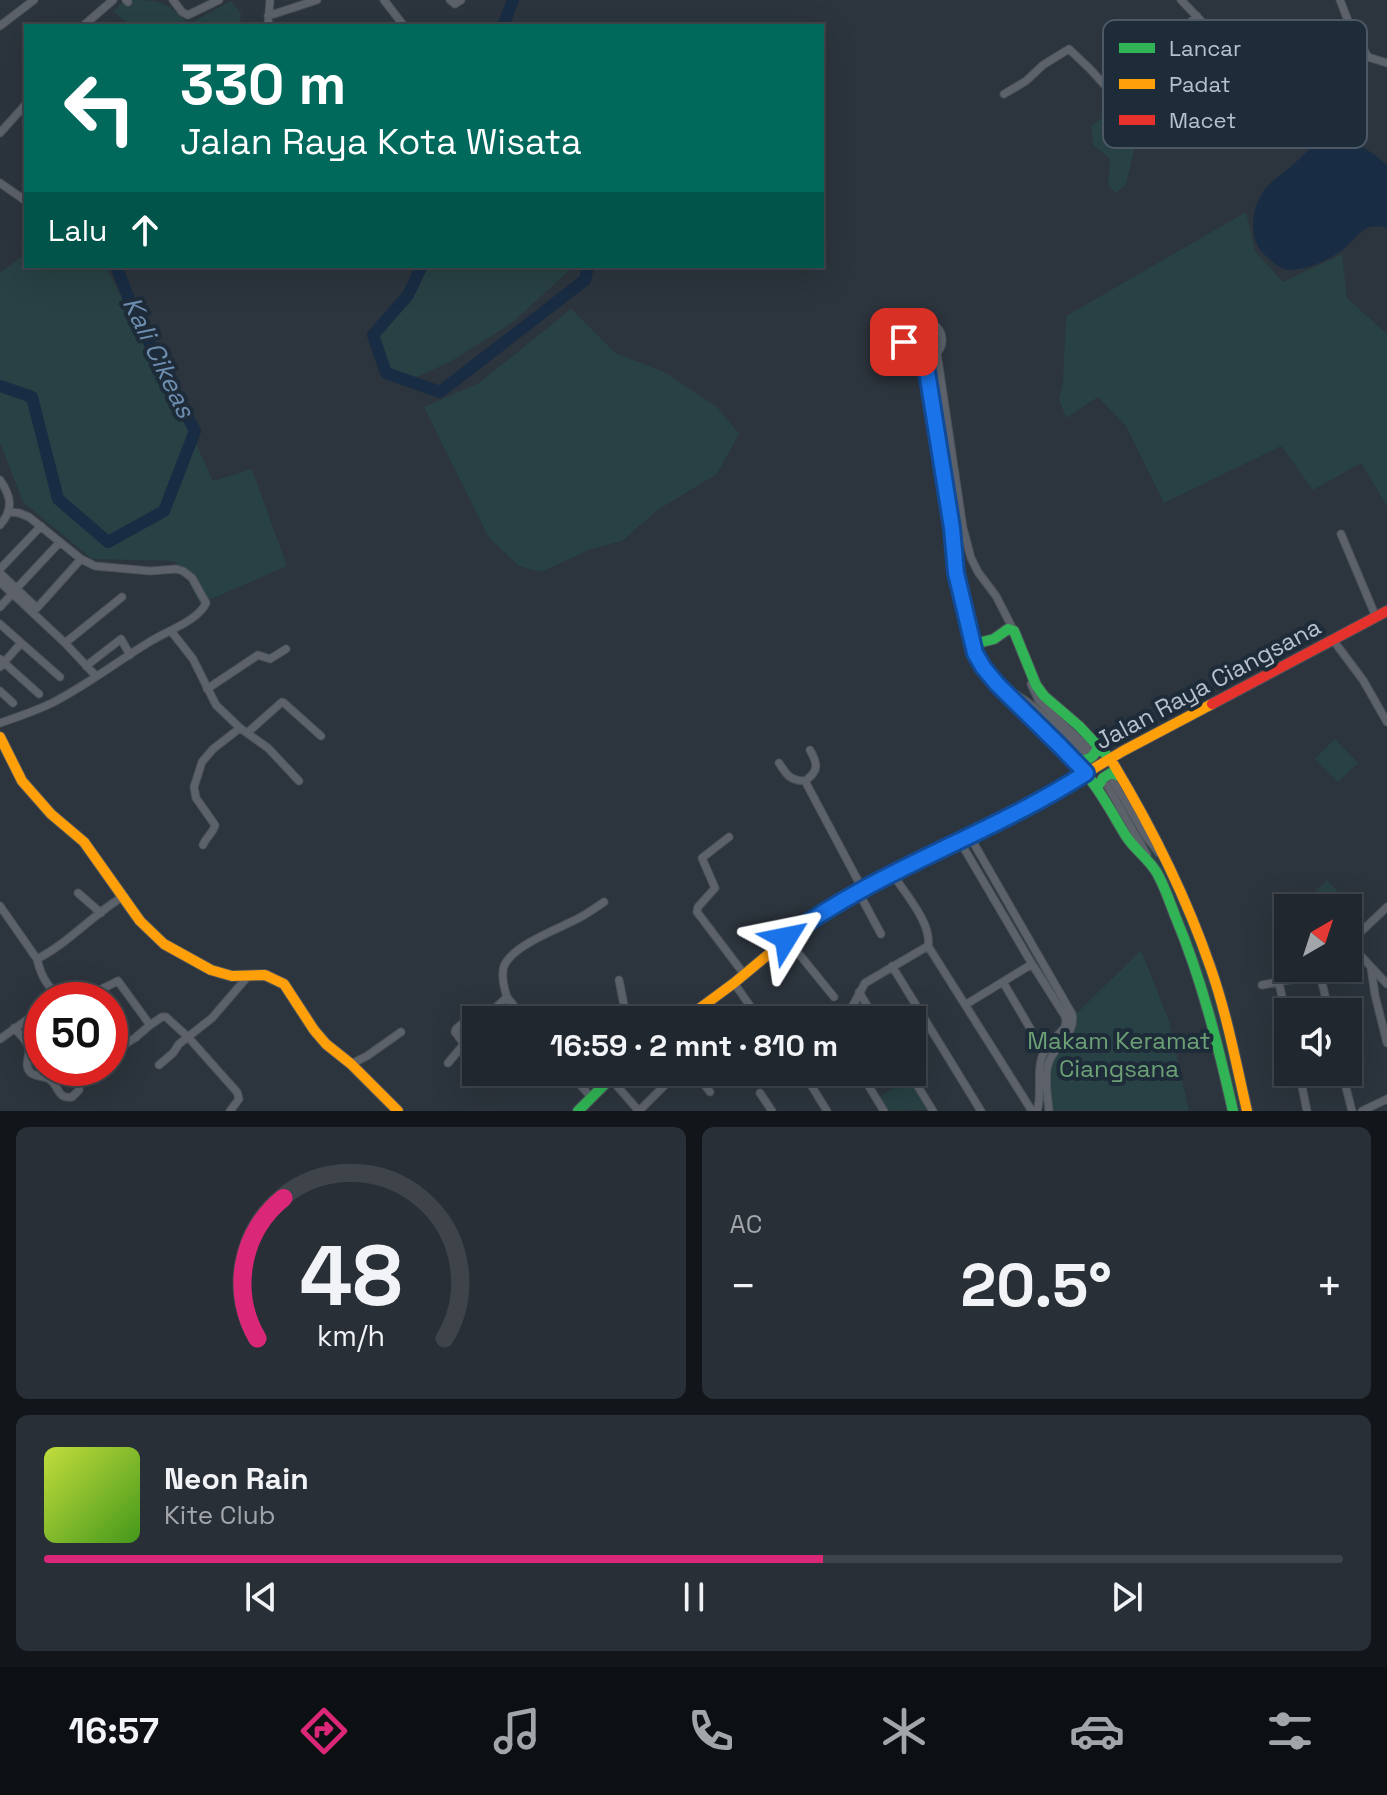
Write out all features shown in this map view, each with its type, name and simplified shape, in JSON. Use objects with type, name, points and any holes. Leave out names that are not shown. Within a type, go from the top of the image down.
[{"type":"street","points":[[0,26],[34,0]]},
{"type":"street","points":[[85,24],[113,0]]},
{"type":"street","points":[[173,0],[188,15],[219,0]]},
{"type":"street","points":[[268,24],[270,0]]},
{"type":"street","points":[[268,16],[316,0]]},
{"type":"street","points":[[384,0],[402,24]]},
{"type":"street","points":[[450,0],[455,4],[461,0]]},
{"type":"street","points":[[1181,0],[1202,20]]},
{"type":"street","points":[[1340,0],[1348,20]]},
{"type":"street","points":[[1193,20],[1197,16]]},
{"type":"street","points":[[1004,94],[1069,49],[1103,83]]},
{"type":"street","points":[[1368,57],[1387,63]]},
{"type":"street","points":[[0,133],[24,106]]},
{"type":"street","points":[[0,183],[24,200]]},
{"type":"street","points":[[926,321],[940,330],[942,338],[937,353],[925,359],[911,355],[904,342],[908,328],[926,321]]},
{"type":"street","points":[[937,353],[963,528],[971,558],[1008,616],[1011,630],[1036,685],[1044,696],[1079,726],[1086,753],[1086,773],[1109,782],[1141,809],[1169,866],[1211,968],[1247,1111]]},
{"type":"street","points":[[925,359],[952,528],[956,573],[983,667],[997,684],[1086,753],[1110,759],[1109,782],[1128,839],[1153,867],[1198,972],[1233,1111]]},
{"type":"street","points":[[0,480],[9,497],[9,512],[0,525]]},
{"type":"street","points":[[0,723],[49,705],[153,639],[171,631],[202,611],[206,605],[206,600],[187,573],[176,569],[150,571],[95,566],[81,559],[29,517],[9,512]]},
{"type":"street","points":[[41,526],[0,571],[14,591],[96,676]]},
{"type":"street","points":[[1341,534],[1382,614]]},
{"type":"street","points":[[0,607],[60,542]]},
{"type":"street","points":[[0,582],[37,608],[81,559]]},
{"type":"street","points":[[65,643],[122,597]]},
{"type":"street","name":"Jalan Raya Ciangsana","points":[[703,1006],[811,919],[1036,803],[1110,759],[1382,614]]},
{"type":"street","points":[[0,624],[60,677]]},
{"type":"street","points":[[975,644],[988,643],[1011,630]]},
{"type":"street","points":[[171,631],[193,659],[216,705],[268,748],[299,781]]},
{"type":"street","points":[[86,666],[121,639],[130,655]]},
{"type":"street","points":[[1333,640],[1363,680],[1387,722]]},
{"type":"street","points":[[21,643],[1,663],[39,694]]},
{"type":"street","points":[[207,689],[258,655],[270,659],[286,649]]},
{"type":"street","points":[[0,691],[13,703]]},
{"type":"street","points":[[203,845],[215,825],[196,798],[194,787],[202,762],[213,749],[282,702],[321,736]]},
{"type":"street","points":[[0,737],[22,781],[51,814],[84,842],[140,921],[164,944],[211,970],[232,976],[265,975],[284,984],[326,1044],[351,1064],[393,1109]]},
{"type":"street","points":[[779,763],[790,778],[805,781],[816,769],[817,762],[810,750]]},
{"type":"street","points":[[805,781],[881,934]]},
{"type":"street","points":[[969,835],[1072,1014],[1074,1022],[1071,1029],[1052,1055],[1047,1068],[1049,1111]]},
{"type":"street","points":[[729,837],[702,858],[715,888],[697,912],[744,974]]},
{"type":"street","points":[[928,946],[1034,1111],[1039,1104],[1039,1077],[1044,1052],[1065,1027],[1065,1016],[965,850]]},
{"type":"street","points":[[852,1006],[865,983],[928,946],[927,928],[896,879]]},
{"type":"street","points":[[78,893],[101,913]]},
{"type":"street","points":[[37,959],[124,896]]},
{"type":"street","points":[[513,1006],[503,985],[504,966],[517,951],[604,902]]},
{"type":"street","points":[[0,906],[37,959],[45,982]]},
{"type":"street","points":[[1362,931],[1386,909]]},
{"type":"street","points":[[786,938],[834,997]]},
{"type":"street","points":[[1362,959],[1387,984]]},
{"type":"street","points":[[965,1005],[1032,964]]},
{"type":"street","points":[[892,966],[981,1111]]},
{"type":"street","points":[[1371,968],[1387,1043]]},
{"type":"street","points":[[159,1065],[218,1012],[249,975]]},
{"type":"street","points":[[619,980],[625,1006]]},
{"type":"street","points":[[1003,982],[1044,1052]]},
{"type":"street","points":[[1262,985],[1283,982]]},
{"type":"street","points":[[734,983],[750,1006]]},
{"type":"street","points":[[1279,983],[1282,998]]},
{"type":"street","points":[[859,992],[868,1006]]},
{"type":"street","points":[[128,995],[150,1025]]},
{"type":"street","points":[[448,1063],[464,1044],[456,1029],[476,1012],[491,1012],[507,997]]},
{"type":"street","points":[[128,1042],[166,1017],[237,1092],[239,1099],[230,1111]]},
{"type":"street","points":[[0,1039],[24,1021]]},
{"type":"street","points":[[14,1028],[24,1039]]},
{"type":"street","points":[[351,1064],[401,1032]]},
{"type":"street","points":[[54,1086],[66,1098],[72,1097],[79,1086]]},
{"type":"street","points":[[581,1086],[591,1097]]},
{"type":"street","points":[[578,1111],[602,1086]]},
{"type":"street","points":[[621,1086],[638,1110],[663,1086]]},
{"type":"street","points":[[706,1086],[710,1092]]},
{"type":"street","points":[[812,1086],[827,1111]]},
{"type":"street","points":[[869,1086],[884,1111]]},
{"type":"street","points":[[918,1086],[933,1111]]},
{"type":"street","points":[[1302,1086],[1307,1111]]},
{"type":"street","points":[[1346,1086],[1352,1111]]},
{"type":"street","points":[[760,1093],[772,1111]]},
{"type":"street","points":[[1362,1111],[1387,1099]]},
{"type":"green space","points":[[126,0],[147,0],[161,3],[189,24],[129,24],[113,11]]},
{"type":"green space","points":[[231,1],[241,13],[240,24],[189,24]]},
{"type":"green space","points":[[1103,117],[1103,148],[1135,148],[1126,185],[1116,193],[1108,185],[1110,159],[1093,145],[1090,127]]},
{"type":"green space","points":[[1246,212],[1255,251],[1283,282],[1342,254],[1347,298],[1387,334],[1387,506],[1361,463],[1313,490],[1281,446],[1164,503],[1126,426],[1098,397],[1066,418],[1059,399],[1063,381],[1066,316]]},
{"type":"green space","points":[[24,255],[24,268],[106,268],[165,376],[213,481],[252,469],[287,566],[200,604],[175,561],[92,559],[23,502],[0,443],[0,273]]},
{"type":"green space","points":[[425,268],[572,268],[513,322],[450,362],[412,379],[380,366],[372,350],[381,327]]},
{"type":"green space","points":[[571,309],[615,353],[664,372],[717,407],[739,434],[717,474],[659,509],[622,541],[591,549],[541,572],[519,566],[489,538],[424,407],[479,383]]},
{"type":"green space","points":[[1335,739],[1358,763],[1338,782],[1315,759]]},
{"type":"green space","points":[[1147,844],[1176,892],[1197,944],[1217,1006],[1244,1111],[1237,1111],[1163,876]]},
{"type":"green space","points":[[1327,880],[1340,894],[1313,894]]},
{"type":"green space","name":"Makam Keramat Ciangsana","points":[[1141,950],[1169,1021],[1189,1111],[1045,1111],[1042,1078],[1047,1059],[1071,1019]]},
{"type":"green space","points":[[896,1086],[914,1086],[929,1110],[888,1111],[879,1097]]},
{"type":"water","points":[[1312,148],[1363,148],[1373,154],[1387,165],[1387,228],[1367,228],[1340,251],[1316,264],[1291,270],[1276,265],[1255,240],[1254,213],[1266,188]]},
{"type":"waterway","name":"Kali Cikeas","points":[[504,24],[513,0]]},
{"type":"waterway","name":"Kali Cikeas","points":[[0,386],[32,397],[58,499],[108,542],[164,511],[195,431],[136,317],[117,268]]},
{"type":"waterway","name":"Kali Cikeas","points":[[421,268],[408,295],[373,335],[386,373],[440,392],[585,280],[588,268]]},
{"type":"traffic: fast","points":[[1111,760],[1079,726],[1044,696],[1036,685],[1014,631],[1008,629],[994,639],[978,643],[975,653],[987,670],[1086,774],[1130,841],[1157,873],[1202,989],[1233,1111]]},
{"type":"traffic: fast","points":[[1075,761],[1090,758],[1098,746]]},
{"type":"traffic: fast","points":[[1097,788],[1103,778],[1111,773],[1120,776]]},
{"type":"traffic: fast","points":[[578,1111],[603,1086]]},
{"type":"traffic: slow","points":[[703,1006],[811,919],[928,855],[1036,803],[1123,751],[1212,704]]},
{"type":"traffic: slow","points":[[0,737],[22,781],[51,814],[84,842],[140,921],[164,944],[211,970],[232,976],[265,975],[284,984],[326,1044],[398,1111]]},
{"type":"traffic: slow","points":[[1111,760],[1167,862],[1201,942],[1222,1004],[1247,1111]]},
{"type":"traffic: jam","points":[[1212,704],[1387,611]]},
{"type":"route","points":[[786,938],[811,919],[863,890],[1036,803],[1086,773],[997,684],[975,653],[956,573],[952,528],[925,359],[911,355],[904,342]]}]
